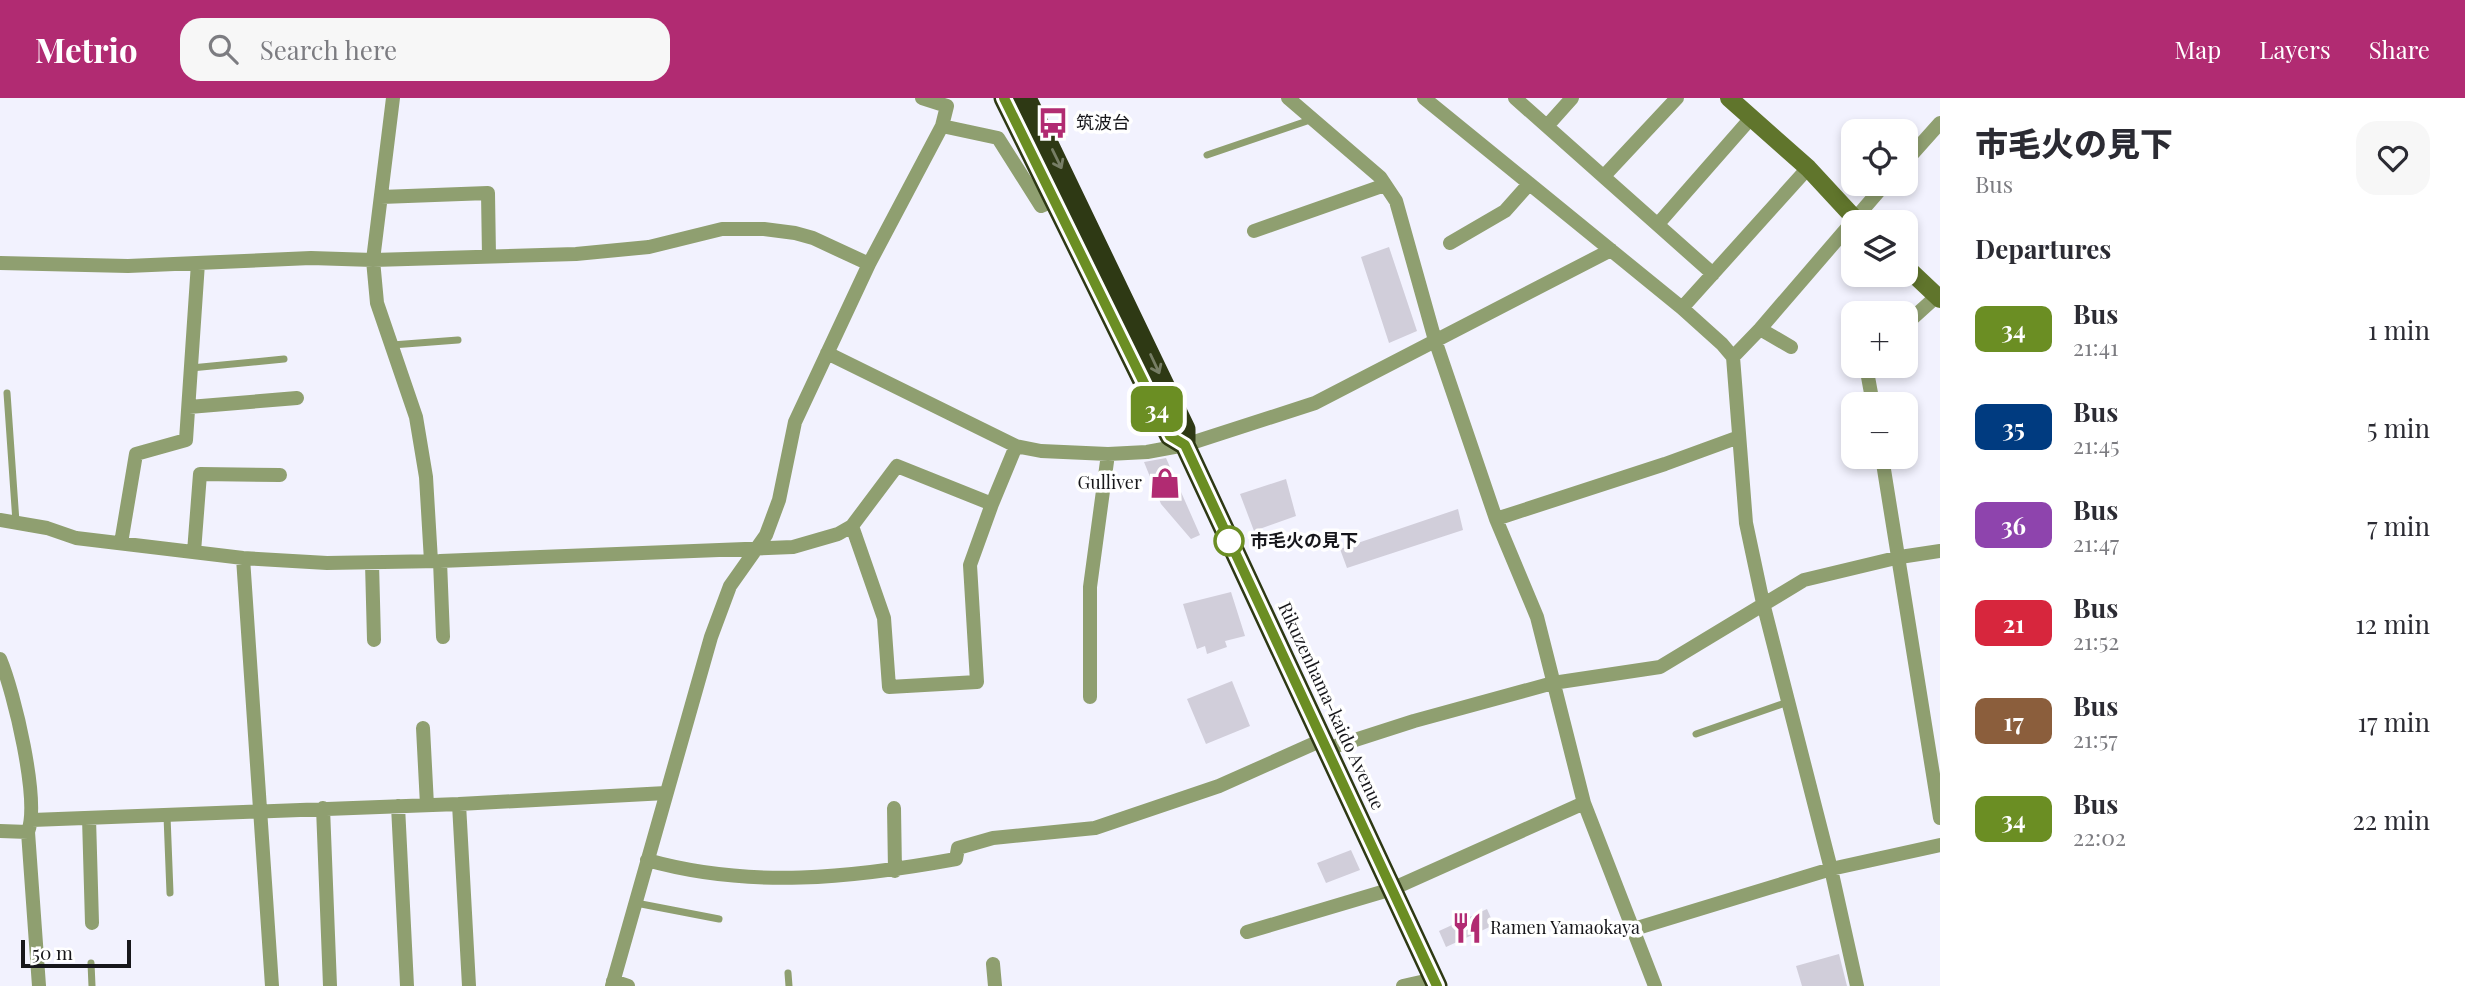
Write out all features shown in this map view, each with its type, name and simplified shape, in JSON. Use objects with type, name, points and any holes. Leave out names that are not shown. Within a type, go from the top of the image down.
[{"type":"highway","name":"Rikuzenhama-kaido Avenue","points":[[1004,98],[1170,436],[1185,445]]},
{"type":"highway","name":"Rikuzenhama-kaido Avenue","points":[[1026,98],[1185,429],[1185,445],[1435,983]]},
{"type":"street","points":[[393,98],[373,260],[377,303],[416,417],[426,477],[443,637]]},
{"type":"street","points":[[628,986],[612,984],[711,637],[730,586],[766,535],[779,500],[795,422],[869,264],[942,126],[947,106],[922,98]]},
{"type":"street","points":[[1288,98],[1380,177],[1396,201],[1435,340],[1496,519],[1537,617],[1584,803],[1655,986]]},
{"type":"street","points":[[1424,98],[1682,308],[1722,344],[1732,357],[1746,523],[1763,603],[1831,869],[1857,986]]},
{"type":"street","points":[[1515,98],[1713,274]]},
{"type":"street","points":[[1547,126],[1572,98]]},
{"type":"street","points":[[1604,176],[1676,98]]},
{"type":"street","points":[[1729,98],[1808,169],[1847,210]]},
{"type":"street","points":[[1658,224],[1751,118]]},
{"type":"street","points":[[1918,148],[1940,124]]},
{"type":"street","points":[[942,126],[998,138],[1041,206],[1055,200]]},
{"type":"street","points":[[1682,308],[1808,169]]},
{"type":"street","points":[[1450,243],[1505,211],[1529,184]]},
{"type":"street","points":[[1254,231],[1385,185]]},
{"type":"street","points":[[381,197],[488,192],[489,256]]},
{"type":"street","points":[[1864,210],[1875,196]]},
{"type":"street","points":[[0,264],[128,266],[310,258],[373,260],[576,254],[649,247],[722,229],[764,229],[813,238],[869,264]]},
{"type":"street","points":[[1732,357],[1841,237]]},
{"type":"street","points":[[827,353],[1016,446],[1041,451],[1108,454],[1147,452],[1185,445],[1315,403],[1611,250]]},
{"type":"street","points":[[121,543],[136,454],[186,440],[198,263]]},
{"type":"street","points":[[1918,278],[1938,297],[1918,314]]},
{"type":"street","points":[[1760,329],[1791,347]]},
{"type":"street","points":[[189,407],[297,398]]},
{"type":"street","points":[[1496,519],[1739,437]]},
{"type":"street","points":[[852,526],[884,618],[889,687],[977,682],[970,565],[1016,446]]},
{"type":"street","points":[[1090,696],[1090,587],[1108,454]]},
{"type":"street","points":[[0,520],[47,528],[76,538],[243,558],[372,563],[793,547],[838,534],[852,526],[897,466],[992,504]]},
{"type":"street","points":[[1884,469],[1936,764],[1940,818]]},
{"type":"street","points":[[194,552],[200,474],[281,475]]},
{"type":"street","points":[[647,860],[675,868],[738,878],[831,877],[895,871],[956,859],[958,848],[993,838],[1095,828],[1219,786],[1324,745],[1553,683],[1660,667],[1804,580],[1900,557],[1940,551]]},
{"type":"street","points":[[243,558],[272,986]]},
{"type":"street","points":[[372,563],[374,640]]},
{"type":"street","points":[[0,659],[7,701],[27,769],[39,986]]},
{"type":"street","points":[[423,728],[427,805]]},
{"type":"street","points":[[0,831],[89,818],[666,793]]},
{"type":"street","points":[[1247,932],[1392,889],[1584,803]]},
{"type":"street","points":[[459,804],[469,986]]},
{"type":"street","points":[[398,806],[407,986]]},
{"type":"street","points":[[323,808],[330,986]]},
{"type":"street","points":[[894,808],[895,871]]},
{"type":"street","points":[[89,818],[92,923]]},
{"type":"street","points":[[1634,929],[1831,869],[1940,845]]},
{"type":"street","points":[[993,964],[995,986]]},
{"type":"street","points":[[1403,986],[1435,983]]},
{"type":"lane","points":[[1207,155],[1313,119]]},
{"type":"lane","points":[[392,345],[458,341]]},
{"type":"lane","points":[[191,368],[284,359]]},
{"type":"lane","points":[[8,393],[16,523]]},
{"type":"lane","points":[[1696,734],[1789,702]]},
{"type":"lane","points":[[167,815],[170,893]]},
{"type":"lane","points":[[635,902],[719,919]]},
{"type":"lane","points":[[91,963],[92,986]]},
{"type":"lane","points":[[788,972],[789,986]]},
{"type":"building","points":[[1389,247],[1417,331],[1389,343],[1361,257]]},
{"type":"building","name":"Gulliver","points":[[1166,458],[1200,535],[1191,539],[1161,504],[1144,462]]},
{"type":"building","points":[[1286,479],[1296,516],[1254,531],[1240,494]]},
{"type":"building","points":[[1458,509],[1463,530],[1347,568],[1340,549]]},
{"type":"building","points":[[1231,592],[1245,636],[1225,641],[1227,647],[1207,654],[1205,646],[1197,649],[1183,604]]},
{"type":"building","points":[[1232,681],[1250,726],[1206,744],[1187,699]]},
{"type":"building","points":[[1351,850],[1360,870],[1326,883],[1317,863]]},
{"type":"building","name":"Ramen Yamaokaya","points":[[1487,909],[1494,925],[1446,947],[1439,931]]},
{"type":"building","points":[[1839,954],[1847,986],[1802,986],[1796,966]]},
{"type":"bus line","name":"34","points":[[1004,98],[1170,436],[1185,445],[1437,986]]},
{"type":"place","name":"筑波台","points":[[1053,123]]},
{"type":"place","name":"Gulliver","points":[[1165,483]]},
{"type":"place","name":"市毛火の見下","points":[[1229,541]]},
{"type":"place","name":"Ramen Yamaokaya","points":[[1467,928]]}]
